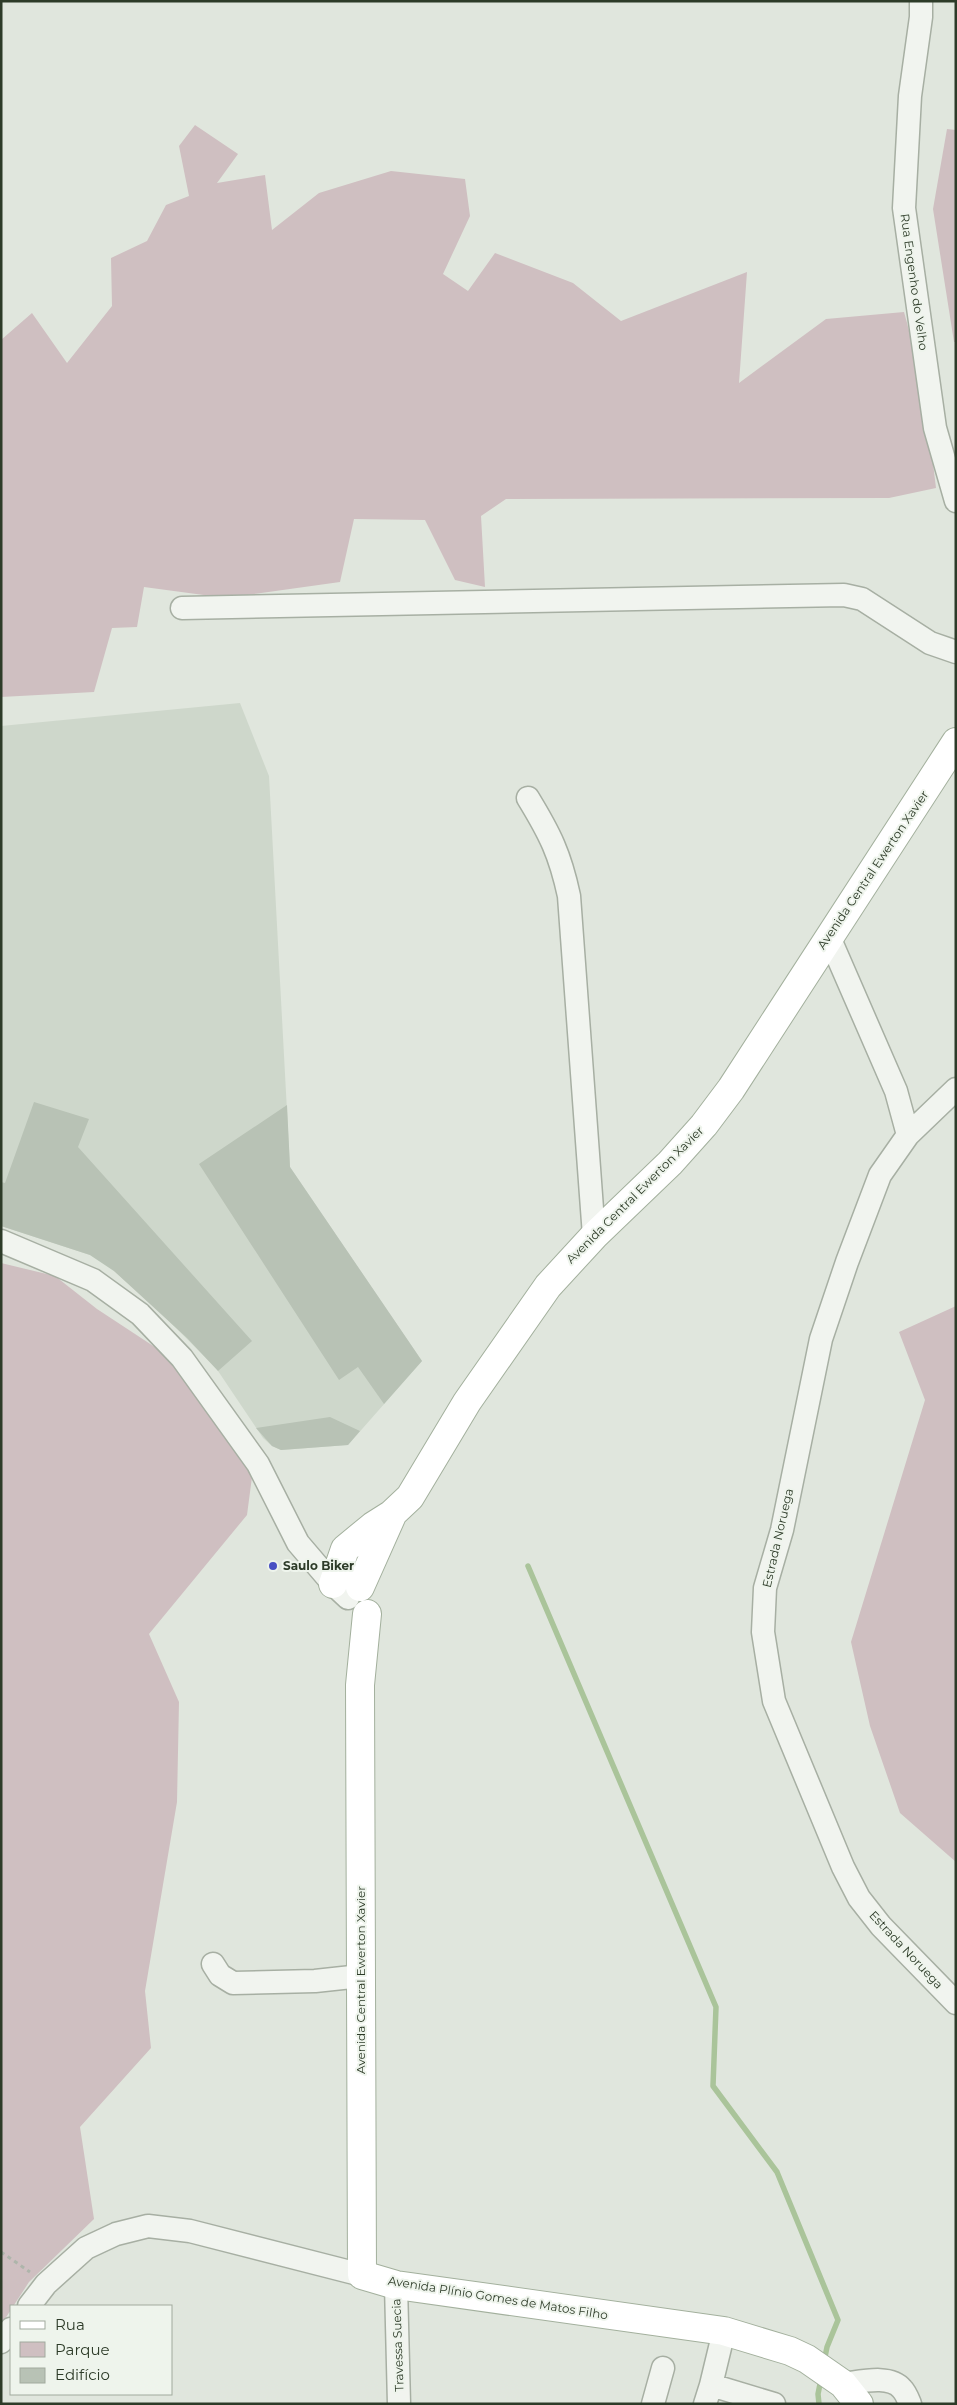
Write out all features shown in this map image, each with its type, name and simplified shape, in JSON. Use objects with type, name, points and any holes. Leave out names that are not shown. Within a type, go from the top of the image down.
[{"type":"main road","name":"Avenida Central Ewerton Xavier","points":[[362,2275],[360,1685],[355,1667],[355,1598],[405,1525],[401,1505],[467,1402],[531,1308],[548,1286],[594,1236],[670,1163],[704,1125],[731,1089],[956,742]]},
{"type":"main road","points":[[355,1598],[345,1549],[401,1505]]},
{"type":"main road","name":"Avenida Plínio Gomes de Matos Filho","points":[[362,2275],[396,2285],[724,2331],[790,2351],[834,2380]]},
{"type":"street","name":"Rua Engenho do Velho","points":[[921,1],[921,16],[910,96],[904,208],[935,428],[956,501]]},
{"type":"street","points":[[182,608],[844,595],[862,599],[930,643],[956,652]]},
{"type":"street","points":[[528,798],[554,841],[562,863],[569,896],[594,1236]]},
{"type":"street","points":[[828,937],[896,1091],[908,1135]]},
{"type":"street","name":"Estrada Noruega","points":[[956,1089],[908,1135],[880,1174],[821,1339],[782,1530],[765,1588],[763,1632],[774,1700],[843,1867],[859,1898],[881,1926],[956,2003]]},
{"type":"street","points":[[1,1241],[93,1280],[140,1314],[182,1358],[258,1464],[298,1543],[355,1598]]},
{"type":"street","points":[[213,1964],[220,1976],[233,1983],[315,1981],[361,1976]]},
{"type":"street","name":"Avenida Plínio Gomes de Matos Filho","points":[[30,2305],[46,2284],[86,2248],[116,2234],[148,2226],[190,2231],[362,2275]]},
{"type":"street","name":"Travessa Suecia","points":[[396,2285],[399,2404]]},
{"type":"street","points":[[1,2342],[10,2330]]},
{"type":"street","points":[[724,2331],[708,2394],[774,2404]]},
{"type":"street","points":[[653,2404],[663,2368]]},
{"type":"street","points":[[834,2380],[892,2382],[902,2389],[910,2404]]},
{"type":"path","points":[[1,2252],[46,2284]]},
{"type":"shaded area","points":[[240,703],[269,776],[290,1167],[422,1361],[348,1445],[281,1450],[272,1446],[263,1438],[216,1368],[155,1307],[114,1271],[90,1255],[1,1226],[1,726]]},
{"type":"green space","points":[[195,125],[238,154],[217,183],[265,175],[272,230],[319,193],[391,171],[465,179],[470,216],[443,274],[468,291],[495,253],[573,283],[621,321],[747,272],[739,383],[826,319],[904,312],[924,399],[936,488],[889,498],[506,499],[481,516],[485,587],[455,580],[425,520],[354,519],[340,582],[226,598],[144,587],[137,627],[112,628],[94,692],[1,697],[1,340],[32,313],[67,363],[112,306],[111,258],[147,241],[166,205],[189,196],[179,146]]},
{"type":"green space","points":[[947,129],[956,130],[956,342],[954,342],[933,209]]},
{"type":"green space","points":[[1,1263],[55,1276],[97,1309],[170,1357],[210,1407],[252,1477],[247,1515],[149,1634],[179,1702],[177,1802],[145,1991],[151,2048],[80,2127],[94,2219],[29,2282],[14,2305],[10,2305],[10,2311],[1,2325]]},
{"type":"green space","points":[[956,1306],[956,1862],[900,1813],[870,1726],[851,1642],[925,1400],[899,1332]]},
{"type":"building","points":[[34,1102],[89,1119],[78,1147],[252,1341],[218,1371],[187,1338],[114,1271],[90,1255],[1,1226],[1,1182],[5,1183]]},
{"type":"building","points":[[287,1105],[290,1167],[422,1361],[384,1404],[358,1367],[339,1380],[199,1164]]},
{"type":"building","points":[[330,1417],[360,1431],[348,1445],[281,1450],[272,1446],[256,1428]]},
{"type":"waterway","points":[[528,1566],[716,2007],[713,2086],[777,2172],[838,2320],[827,2347],[824,2362]]},
{"type":"waterway","points":[[819,2404],[818,2394],[821,2379]]},
{"type":"place","name":"Saulo Biker","points":[[273,1566]]}]
